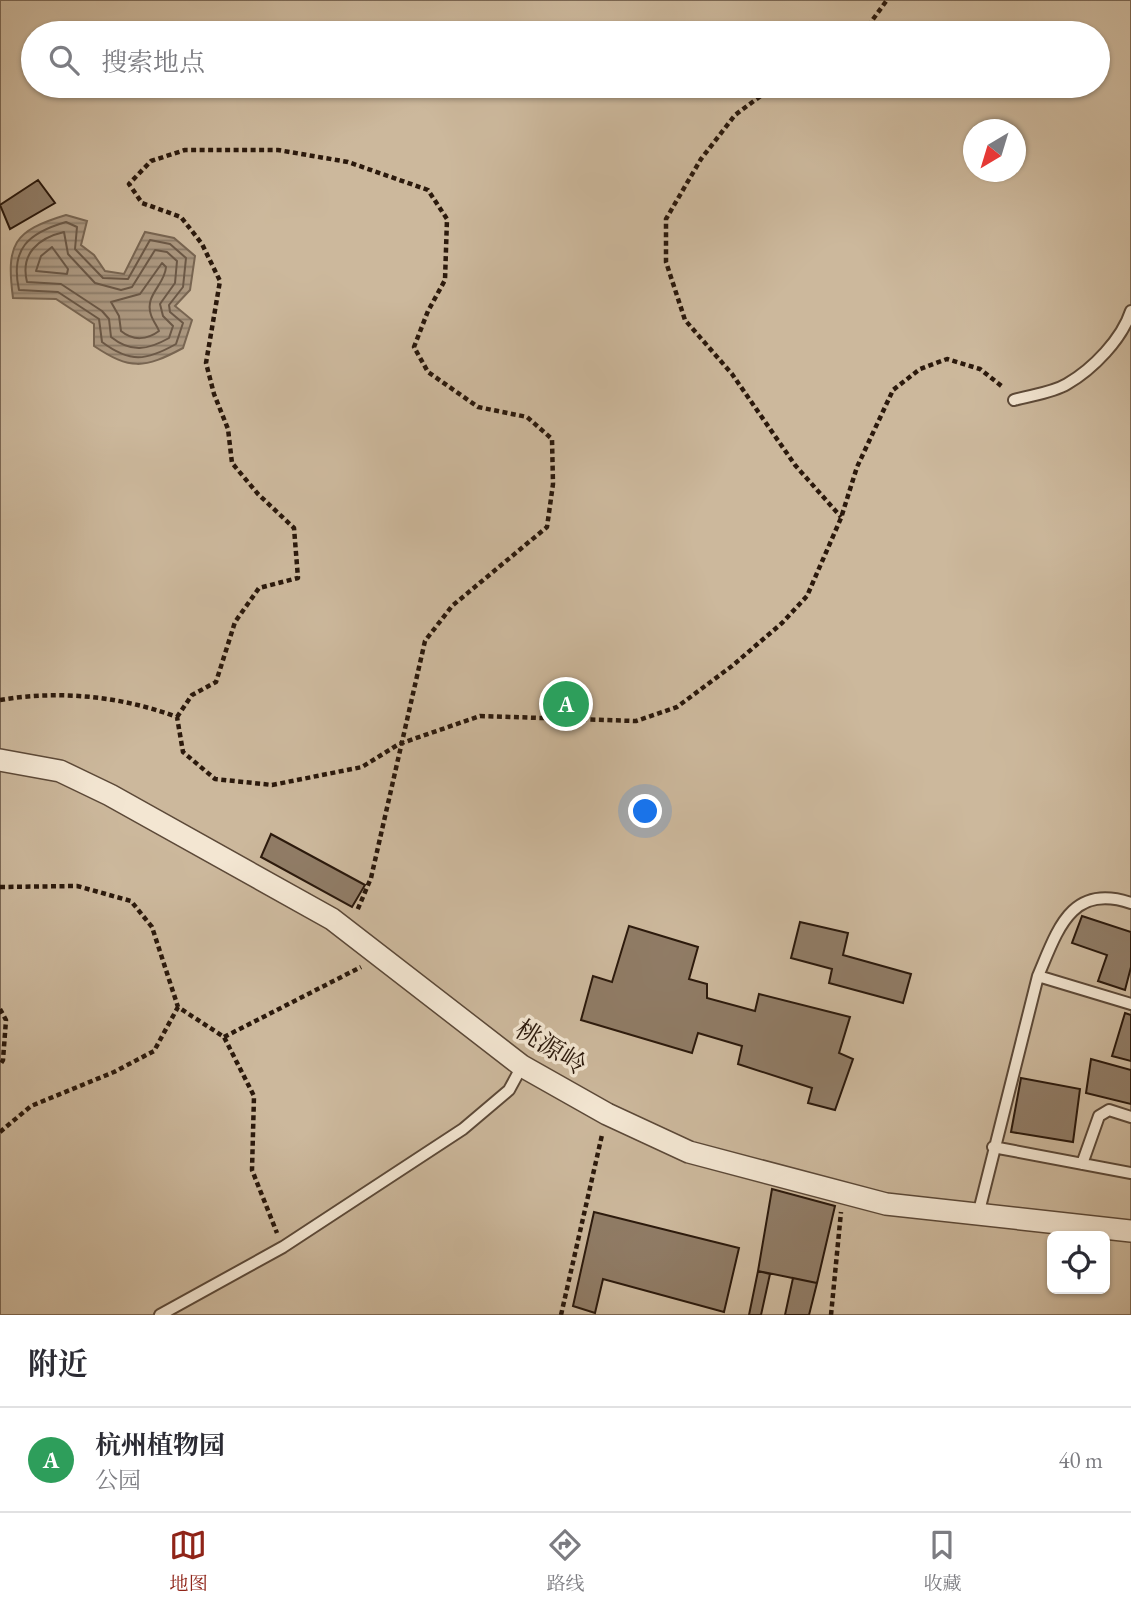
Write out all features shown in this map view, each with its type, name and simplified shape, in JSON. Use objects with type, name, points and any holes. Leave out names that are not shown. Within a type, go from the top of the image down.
[{"type":"street","name":"桃源岭","points":[[0,760],[60,771],[110,795],[349,931],[522,1066],[607,1114],[689,1152],[886,1205],[1131,1231]]},
{"type":"lane","points":[[1014,400],[1066,385],[1100,357],[1126,327],[1131,311]]},
{"type":"lane","points":[[978,1215],[1038,976],[1066,919],[1087,899],[1108,895],[1131,903]]},
{"type":"lane","points":[[1038,976],[1131,1004]]},
{"type":"lane","points":[[160,1315],[283,1247],[463,1129],[509,1090],[522,1066]]},
{"type":"lane","points":[[1082,1164],[1099,1116],[1109,1110],[1131,1117]]},
{"type":"lane","points":[[993,1147],[1131,1173]]},
{"type":"path","points":[[872,21],[887,0]]},
{"type":"path","points":[[758,98],[735,115],[701,159],[666,219],[666,262],[685,320],[732,374],[794,465],[841,518]]},
{"type":"path","points":[[349,931],[371,878],[399,744],[425,641],[452,606],[547,527],[553,484],[552,439],[527,417],[478,407],[428,372],[414,346],[445,280],[447,219],[428,190],[348,162],[278,150],[185,150],[151,162],[130,184],[142,203],[181,217],[202,244],[220,281],[206,363],[214,394],[228,429],[232,463],[258,494],[294,528],[298,578],[260,588],[235,622],[216,682],[192,695],[177,717],[183,752],[215,779],[272,785],[362,767],[399,744],[480,716],[636,721],[677,707],[732,666],[782,623],[807,596],[841,518],[857,467],[893,390],[920,369],[947,359],[980,369],[1014,400]]},
{"type":"path","points":[[0,700],[24,696],[104,697],[177,717]]},
{"type":"path","points":[[0,887],[77,886],[131,901],[152,928],[178,1007],[224,1037],[254,1096],[252,1170],[283,1247]]},
{"type":"path","points":[[224,1037],[383,956]]},
{"type":"path","points":[[0,1132],[31,1106],[114,1072],[153,1051],[178,1007]]},
{"type":"path","points":[[0,1009],[6,1020],[3,1060],[0,1065]]},
{"type":"path","points":[[561,1315],[607,1114]]},
{"type":"path","points":[[831,1315],[838,1224],[846,1194]]},
{"type":"shaded area","points":[[0,0],[1131,0],[1131,1315],[0,1315]]},
{"type":"water","points":[[66,215],[87,221],[81,245],[94,255],[105,271],[124,274],[145,232],[174,238],[195,256],[190,290],[175,306],[192,320],[183,348],[147,363],[128,363],[94,346],[94,324],[56,299],[13,298],[11,264],[17,242],[34,227]]},
{"type":"building","points":[[38,180],[55,203],[10,229],[0,205]]},
{"type":"building","points":[[271,834],[365,885],[352,907],[261,857]]},
{"type":"building","points":[[1082,916],[1131,932],[1131,967],[1125,990],[1098,981],[1107,955],[1072,943]]},
{"type":"building","points":[[800,922],[848,933],[843,955],[911,974],[903,1003],[829,983],[832,969],[791,958]]},
{"type":"building","points":[[629,926],[698,947],[689,979],[707,984],[707,998],[755,1011],[759,994],[850,1017],[839,1053],[853,1059],[835,1110],[808,1103],[812,1088],[738,1064],[742,1046],[698,1033],[692,1053],[581,1020],[593,976],[612,982]]},
{"type":"building","points":[[1125,1013],[1131,1015],[1131,1061],[1112,1056]]},
{"type":"building","points":[[1091,1059],[1131,1070],[1131,1104],[1086,1093]]},
{"type":"building","points":[[1021,1078],[1080,1089],[1073,1142],[1011,1132]]},
{"type":"building","points":[[772,1189],[835,1206],[817,1283],[758,1271]]},
{"type":"building","points":[[594,1212],[739,1248],[724,1312],[603,1279],[595,1313],[573,1306]]},
{"type":"building","points":[[758,1271],[770,1274],[761,1315],[749,1315]]},
{"type":"building","points":[[793,1278],[817,1283],[809,1315],[785,1315]]},
{"type":"place","name":"杭州植物园","points":[[566,704]]}]
